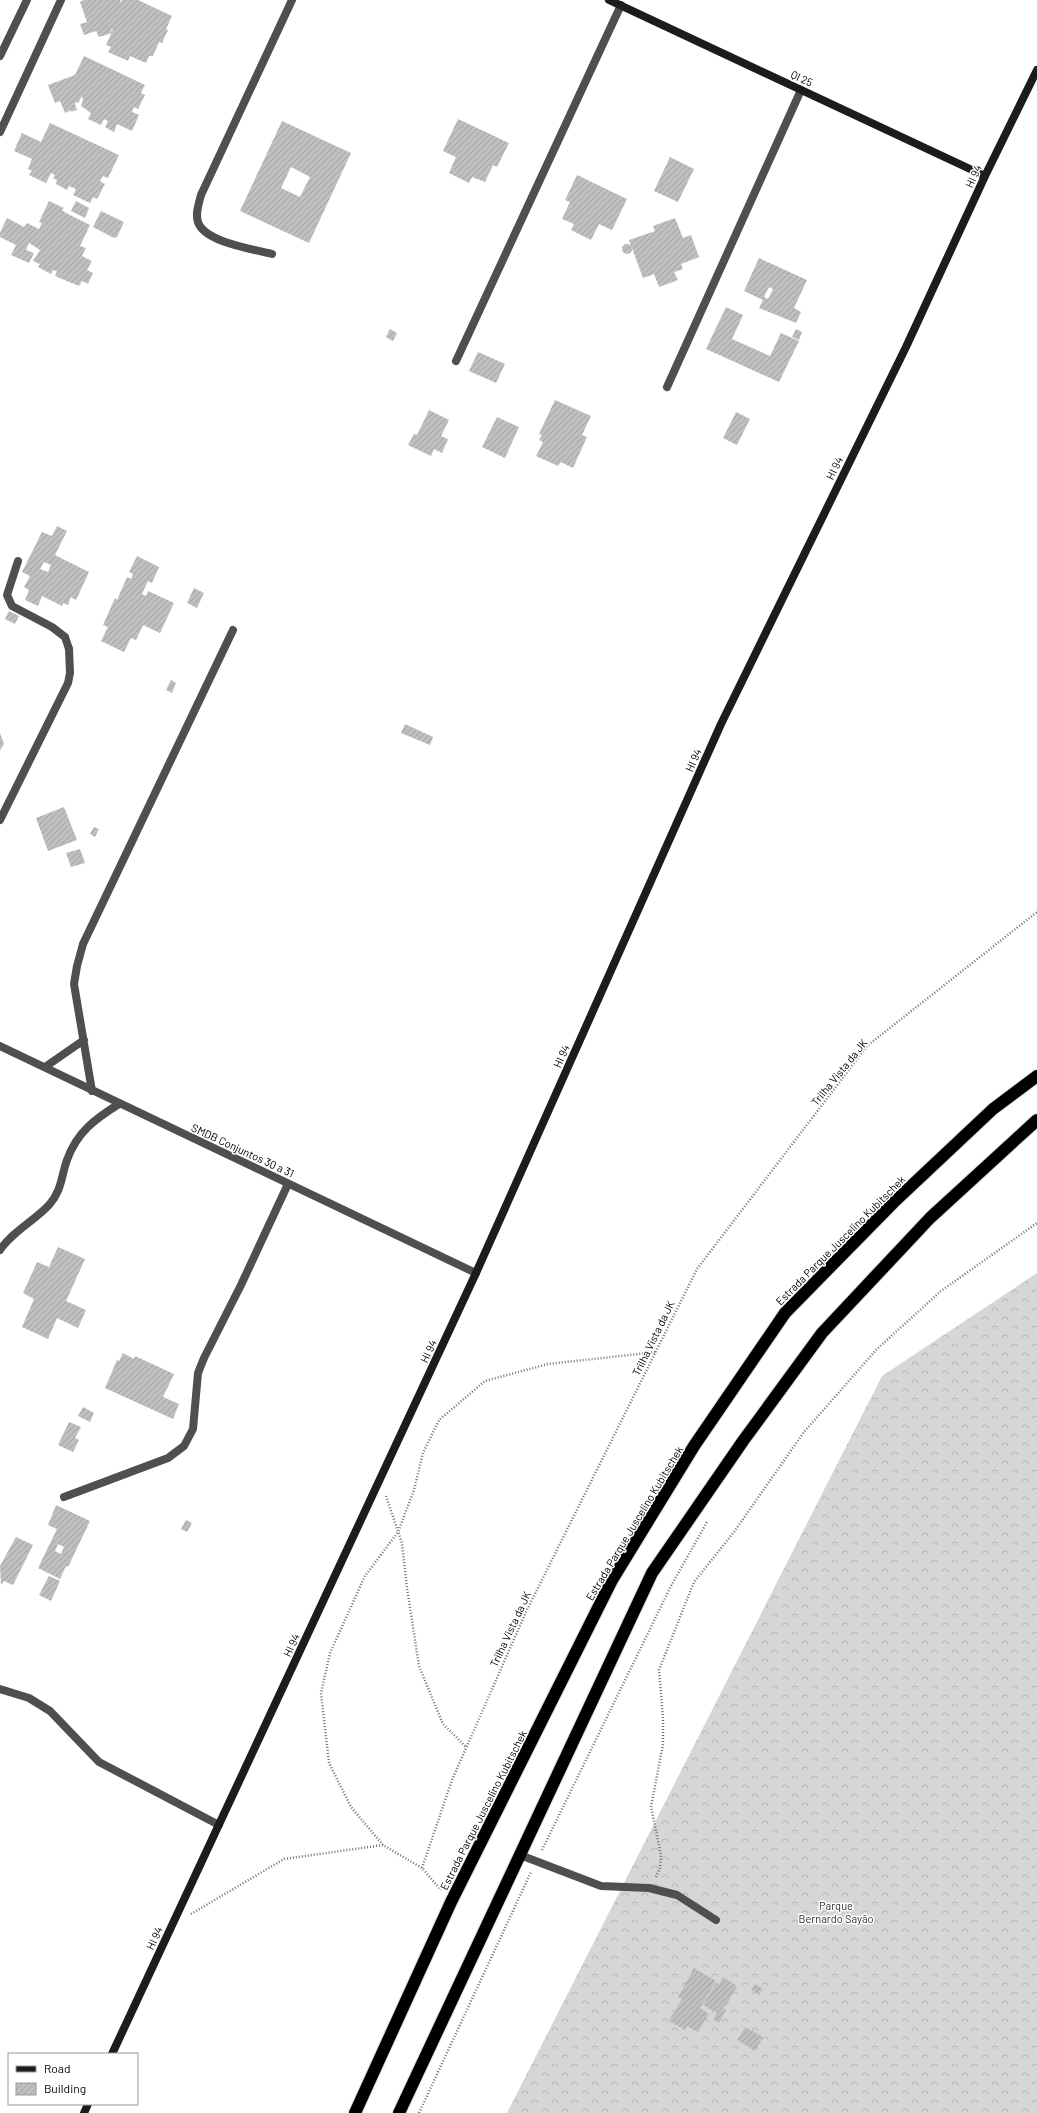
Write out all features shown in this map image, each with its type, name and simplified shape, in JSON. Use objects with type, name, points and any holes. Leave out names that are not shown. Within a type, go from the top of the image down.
[{"type":"highway","name":"Estrada Parque Juscelino Kubitschek","points":[[355,2113],[451,1902],[612,1580],[694,1446],[785,1313],[893,1203],[993,1109],[1037,1076]]},
{"type":"highway","points":[[399,2113],[652,1573],[742,1442],[822,1333],[930,1218],[1037,1120]]},
{"type":"street","points":[[0,56],[26,0]]},
{"type":"street","points":[[0,132],[61,0]]},
{"type":"street","points":[[272,254],[213,238],[203,232],[198,222],[197,209],[201,195],[292,0]]},
{"type":"street","name":"QI 25","points":[[609,0],[985,176]]},
{"type":"street","points":[[456,361],[621,5]]},
{"type":"street","name":"HI 94","points":[[112,2053],[476,1274],[721,724],[945,265],[985,176],[1037,70]]},
{"type":"street","points":[[667,387],[801,90]]},
{"type":"street","points":[[0,820],[68,684],[70,673],[69,649],[65,637],[52,627],[12,606],[7,595],[18,561]]},
{"type":"street","points":[[92,1090],[74,984],[83,944],[233,630]]},
{"type":"street","points":[[45,1067],[84,1040]]},
{"type":"street","name":"SMDB Conjuntos 30 a 31","points":[[0,1046],[476,1274]]},
{"type":"street","points":[[0,1250],[49,1204],[62,1184],[67,1161],[76,1141],[94,1120],[119,1104]]},
{"type":"street","points":[[64,1497],[168,1458],[184,1446],[193,1429],[198,1373],[288,1184]]},
{"type":"street","points":[[0,1689],[29,1698],[50,1711],[99,1762],[219,1825]]},
{"type":"street","points":[[520,1855],[601,1886],[649,1888],[677,1895],[716,1920]]},
{"type":"path","name":"Trilha Vista da JK","points":[[422,1868],[452,1780],[526,1612],[697,1269],[867,1046],[1037,912]]},
{"type":"path","points":[[649,1888],[655,1880],[660,1868],[661,1855],[651,1807],[663,1744],[663,1718],[658,1670],[694,1582],[734,1532],[804,1432],[877,1349],[941,1291],[1037,1224]]},
{"type":"path","points":[[451,1902],[422,1868],[383,1845],[352,1807],[329,1763],[321,1693],[330,1653],[365,1576],[398,1532],[414,1490],[423,1453],[439,1420],[485,1381],[548,1364],[656,1352]]},
{"type":"path","points":[[380,1480],[402,1543],[407,1588],[419,1666],[443,1724],[466,1747]]},
{"type":"path","points":[[540,1855],[671,1586],[709,1518]]},
{"type":"path","points":[[172,1925],[284,1859],[383,1845]]},
{"type":"path","points":[[419,2113],[533,1869]]},
{"type":"green space","name":"Parque Bernardo Sayão","points":[[1037,1273],[1037,2113],[507,2113],[882,1376]]},
{"type":"building","points":[[84,0],[120,0],[121,2],[122,0],[138,0],[172,16],[162,43],[159,42],[153,56],[149,56],[146,63],[130,56],[128,61],[108,52],[111,47],[106,45],[112,33],[99,37],[96,31],[84,35],[80,24],[87,22],[80,2]]},
{"type":"building","points":[[84,56],[145,85],[141,93],[145,95],[138,109],[134,107],[132,112],[139,115],[132,131],[117,124],[114,132],[105,127],[108,121],[104,119],[101,125],[88,119],[91,113],[81,106],[83,100],[82,96],[78,103],[76,102],[75,104],[77,110],[71,112],[71,110],[65,113],[60,101],[55,103],[48,85],[75,75]]},
{"type":"building","points":[[458,119],[509,143],[497,167],[493,165],[485,182],[472,177],[469,183],[449,173],[456,157],[443,151]]},
{"type":"building","points":[[282,121],[351,153],[309,243],[240,211]],"holes":[[[291,167],[310,177],[300,197],[281,188]]]},
{"type":"building","points":[[50,123],[119,155],[108,178],[103,176],[100,181],[105,184],[97,199],[93,197],[90,203],[73,195],[76,189],[69,186],[67,190],[56,184],[57,180],[53,178],[55,175],[51,173],[46,183],[29,175],[32,171],[28,169],[32,159],[14,151],[22,133],[41,142]]},
{"type":"building","points":[[670,157],[694,169],[678,202],[654,191]]},
{"type":"building","points":[[577,175],[627,199],[612,230],[599,224],[591,240],[571,230],[574,224],[562,219],[570,202],[565,200]]},
{"type":"building","points":[[49,201],[64,208],[62,210],[66,213],[90,225],[80,246],[86,248],[82,256],[92,261],[87,270],[93,273],[88,284],[82,281],[79,286],[55,276],[57,271],[53,270],[51,274],[38,267],[40,264],[33,261],[40,250],[29,243],[26,250],[34,253],[29,263],[11,255],[16,245],[0,237],[0,233],[7,218],[24,227],[27,223],[39,229],[42,223],[39,222]]},
{"type":"building","points":[[76,201],[89,208],[85,218],[71,211]]},
{"type":"building","points":[[101,211],[124,222],[117,237],[114,238],[93,227]]},
{"type":"building","points":[[675,218],[683,238],[691,235],[699,257],[681,264],[683,269],[674,272],[678,280],[659,287],[654,274],[643,278],[629,240],[655,231],[653,226]]},
{"type":"building","points":[[627,244],[632,249],[627,254],[622,249]]},
{"type":"building","points":[[759,258],[807,280],[794,308],[801,312],[796,323],[759,308],[763,300],[744,291]],"holes":[[[769,287],[773,289],[768,299],[764,297]]]},
{"type":"building","points":[[726,307],[743,315],[732,339],[770,356],[781,333],[799,341],[779,382],[706,349]]},
{"type":"building","points":[[390,329],[397,333],[393,341],[386,337]]},
{"type":"building","points":[[796,329],[802,332],[799,340],[792,337]]},
{"type":"building","points":[[478,352],[505,364],[496,383],[469,371]]},
{"type":"building","points":[[555,400],[591,416],[582,435],[587,437],[573,468],[561,462],[558,466],[536,456],[543,442],[539,440],[542,435],[539,434]]},
{"type":"building","points":[[429,410],[449,420],[441,436],[448,439],[442,453],[434,449],[431,456],[408,445],[414,434],[417,435]]},
{"type":"building","points":[[736,412],[750,419],[737,445],[723,438]]},
{"type":"building","points":[[497,417],[519,427],[505,458],[482,447]]},
{"type":"building","points":[[57,526],[67,531],[55,555],[89,572],[76,600],[71,597],[68,605],[63,603],[62,606],[42,596],[38,606],[25,600],[29,590],[24,587],[30,576],[22,572],[42,532],[52,536]],"holes":[[[44,562],[51,565],[48,572],[40,569]]]},
{"type":"building","points":[[137,556],[159,567],[152,583],[148,581],[142,594],[146,596],[148,591],[174,603],[160,633],[143,625],[136,640],[131,638],[124,652],[101,641],[108,627],[103,625],[115,598],[117,600],[127,577],[131,579],[133,574],[129,572]]},
{"type":"building","points":[[194,588],[204,593],[197,608],[187,603]]},
{"type":"building","points":[[9,611],[19,616],[15,624],[5,619]]},
{"type":"building","points":[[171,680],[176,683],[172,693],[166,690]]},
{"type":"building","points":[[405,724],[433,737],[430,745],[401,733]]},
{"type":"building","points":[[0,733],[4,744],[0,750]]},
{"type":"building","points":[[64,807],[77,840],[48,851],[36,818]]},
{"type":"building","points":[[94,827],[99,829],[95,837],[90,834]]},
{"type":"building","points":[[80,849],[85,863],[71,867],[66,853]]},
{"type":"building","points":[[58,1247],[85,1259],[66,1301],[86,1310],[78,1328],[57,1318],[48,1339],[22,1327],[34,1299],[23,1293],[37,1262],[49,1267]]},
{"type":"building","points":[[123,1353],[134,1359],[135,1356],[174,1374],[163,1397],[179,1404],[173,1419],[105,1388],[117,1360],[119,1361]]},
{"type":"building","points":[[83,1407],[94,1413],[90,1422],[78,1416]]},
{"type":"building","points":[[69,1422],[81,1427],[75,1438],[79,1440],[73,1452],[58,1445]]},
{"type":"building","points":[[56,1505],[90,1521],[68,1567],[66,1566],[60,1579],[38,1568],[57,1529],[48,1525]],"holes":[[[58,1544],[64,1547],[61,1554],[55,1551]]]},
{"type":"building","points":[[186,1520],[192,1523],[187,1532],[181,1529]]},
{"type":"building","points":[[16,1537],[33,1545],[13,1585],[4,1581],[1,1585],[0,1566]]},
{"type":"building","points":[[49,1576],[60,1581],[51,1601],[39,1595]]},
{"type":"building","points":[[694,1968],[716,1981],[700,2008],[709,2014],[698,2032],[687,2026],[685,2030],[669,2021],[682,1999],[678,1997]]},
{"type":"building","points":[[723,1977],[737,1986],[727,2004],[722,2008],[726,2010],[719,2023],[713,2019],[717,2013],[703,2005],[716,1983],[719,1984]]},
{"type":"building","points":[[755,1984],[763,1989],[759,1995],[751,1990]]},
{"type":"building","points":[[745,2027],[763,2037],[755,2051],[737,2040]]}]
